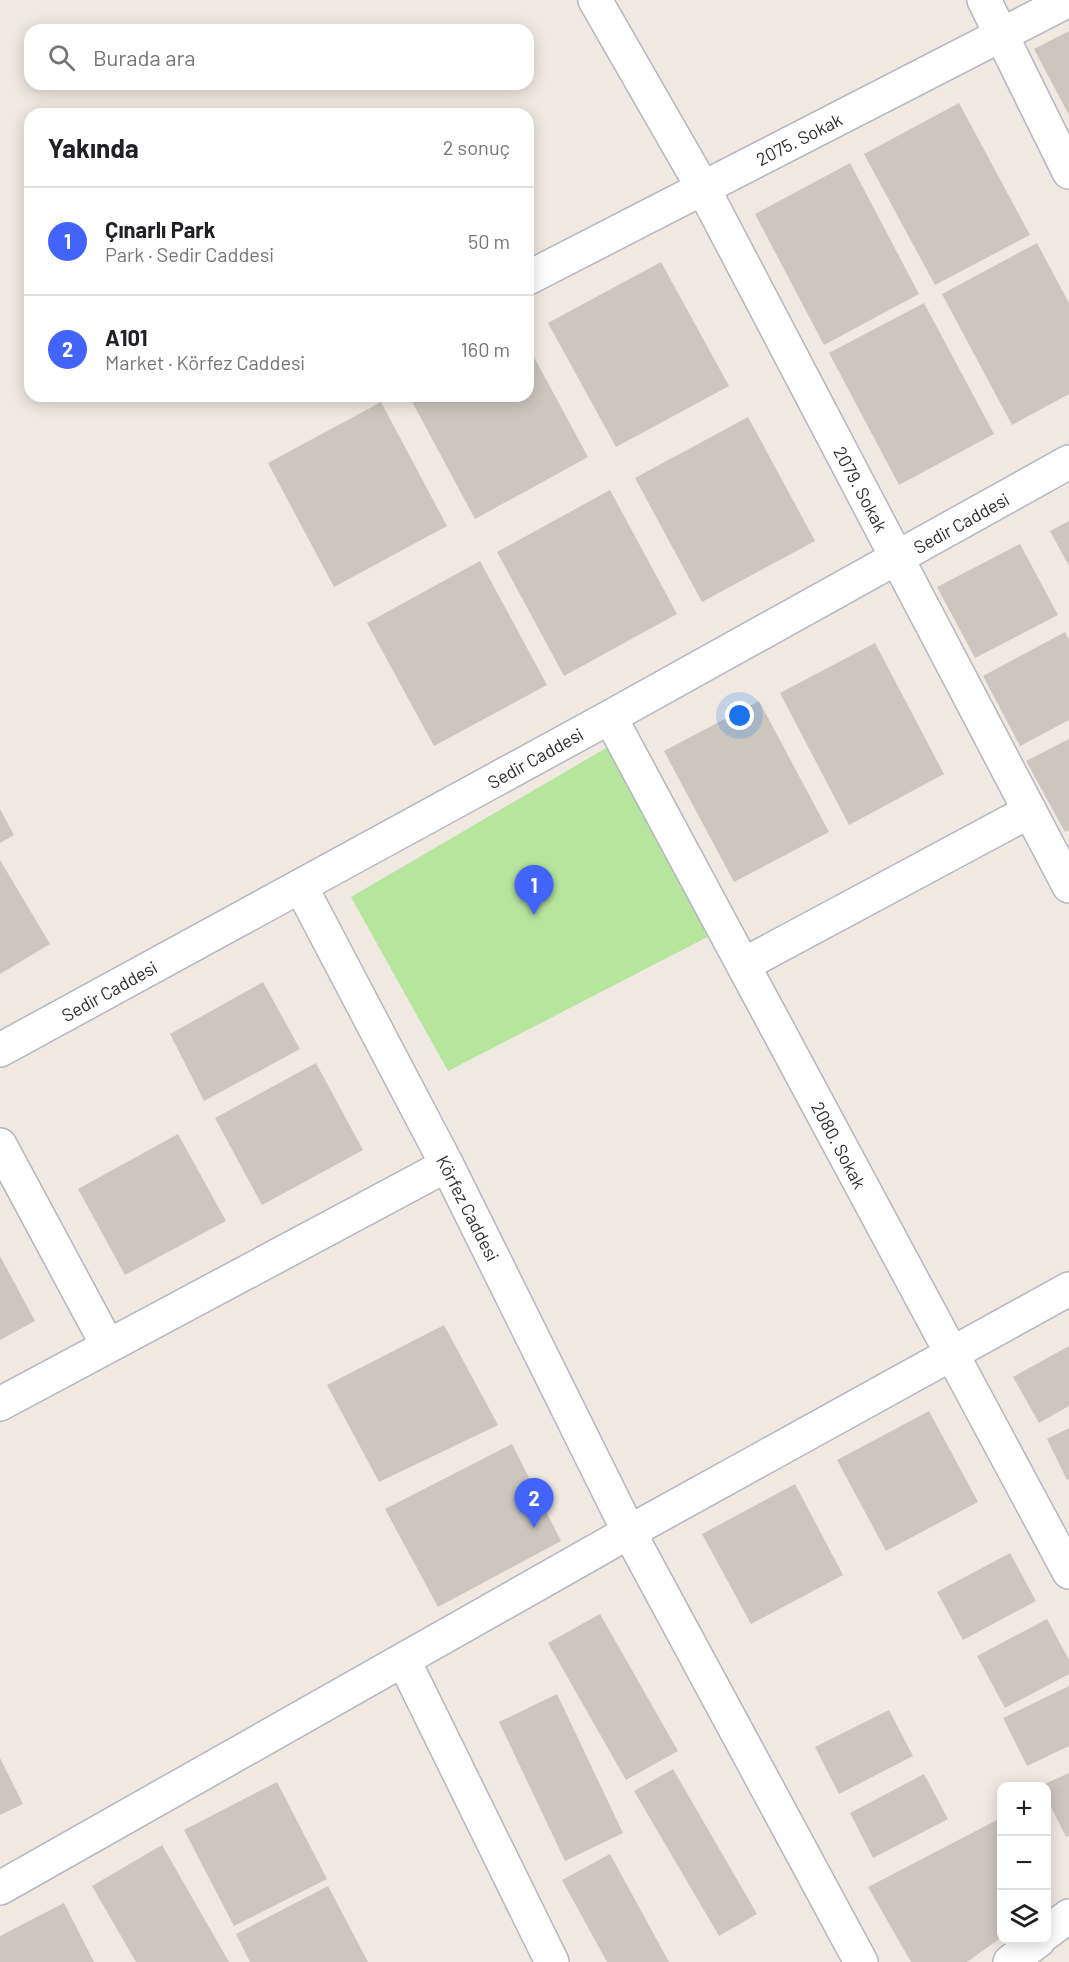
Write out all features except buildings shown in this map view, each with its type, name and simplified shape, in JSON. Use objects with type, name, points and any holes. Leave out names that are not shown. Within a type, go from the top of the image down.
[{"type":"street","name":"2079. Sokak","points":[[595,0],[703,188],[1069,886]]},
{"type":"street","points":[[984,0],[1069,172]]},
{"type":"street","name":"2075. Sokak","points":[[534,275],[1069,0]]},
{"type":"street","name":"Sedir Caddesi","points":[[0,1050],[610,717],[1069,462]]},
{"type":"street","name":"2080. Sokak","points":[[610,717],[1069,1572]]},
{"type":"street","points":[[742,964],[1030,811]]},
{"type":"street","name":"Körfez Caddesi","points":[[300,887],[447,1165],[629,1532],[861,1962]]},
{"type":"street","points":[[0,1145],[108,1346]]},
{"type":"street","points":[[0,1404],[447,1165]]},
{"type":"street","points":[[0,1888],[629,1532],[1069,1289]]},
{"type":"street","points":[[404,1661],[552,1962]]},
{"type":"street","points":[[1051,1931],[1069,1916]]},
{"type":"street","points":[[1010,1962],[1034,1944]]},
{"type":"green space","points":[[618,741],[717,932],[448,1071],[351,897]]},
{"type":"place","name":"Çınarlı Park","points":[[534,915]]},
{"type":"place","name":"A101","points":[[534,1528]]}]
